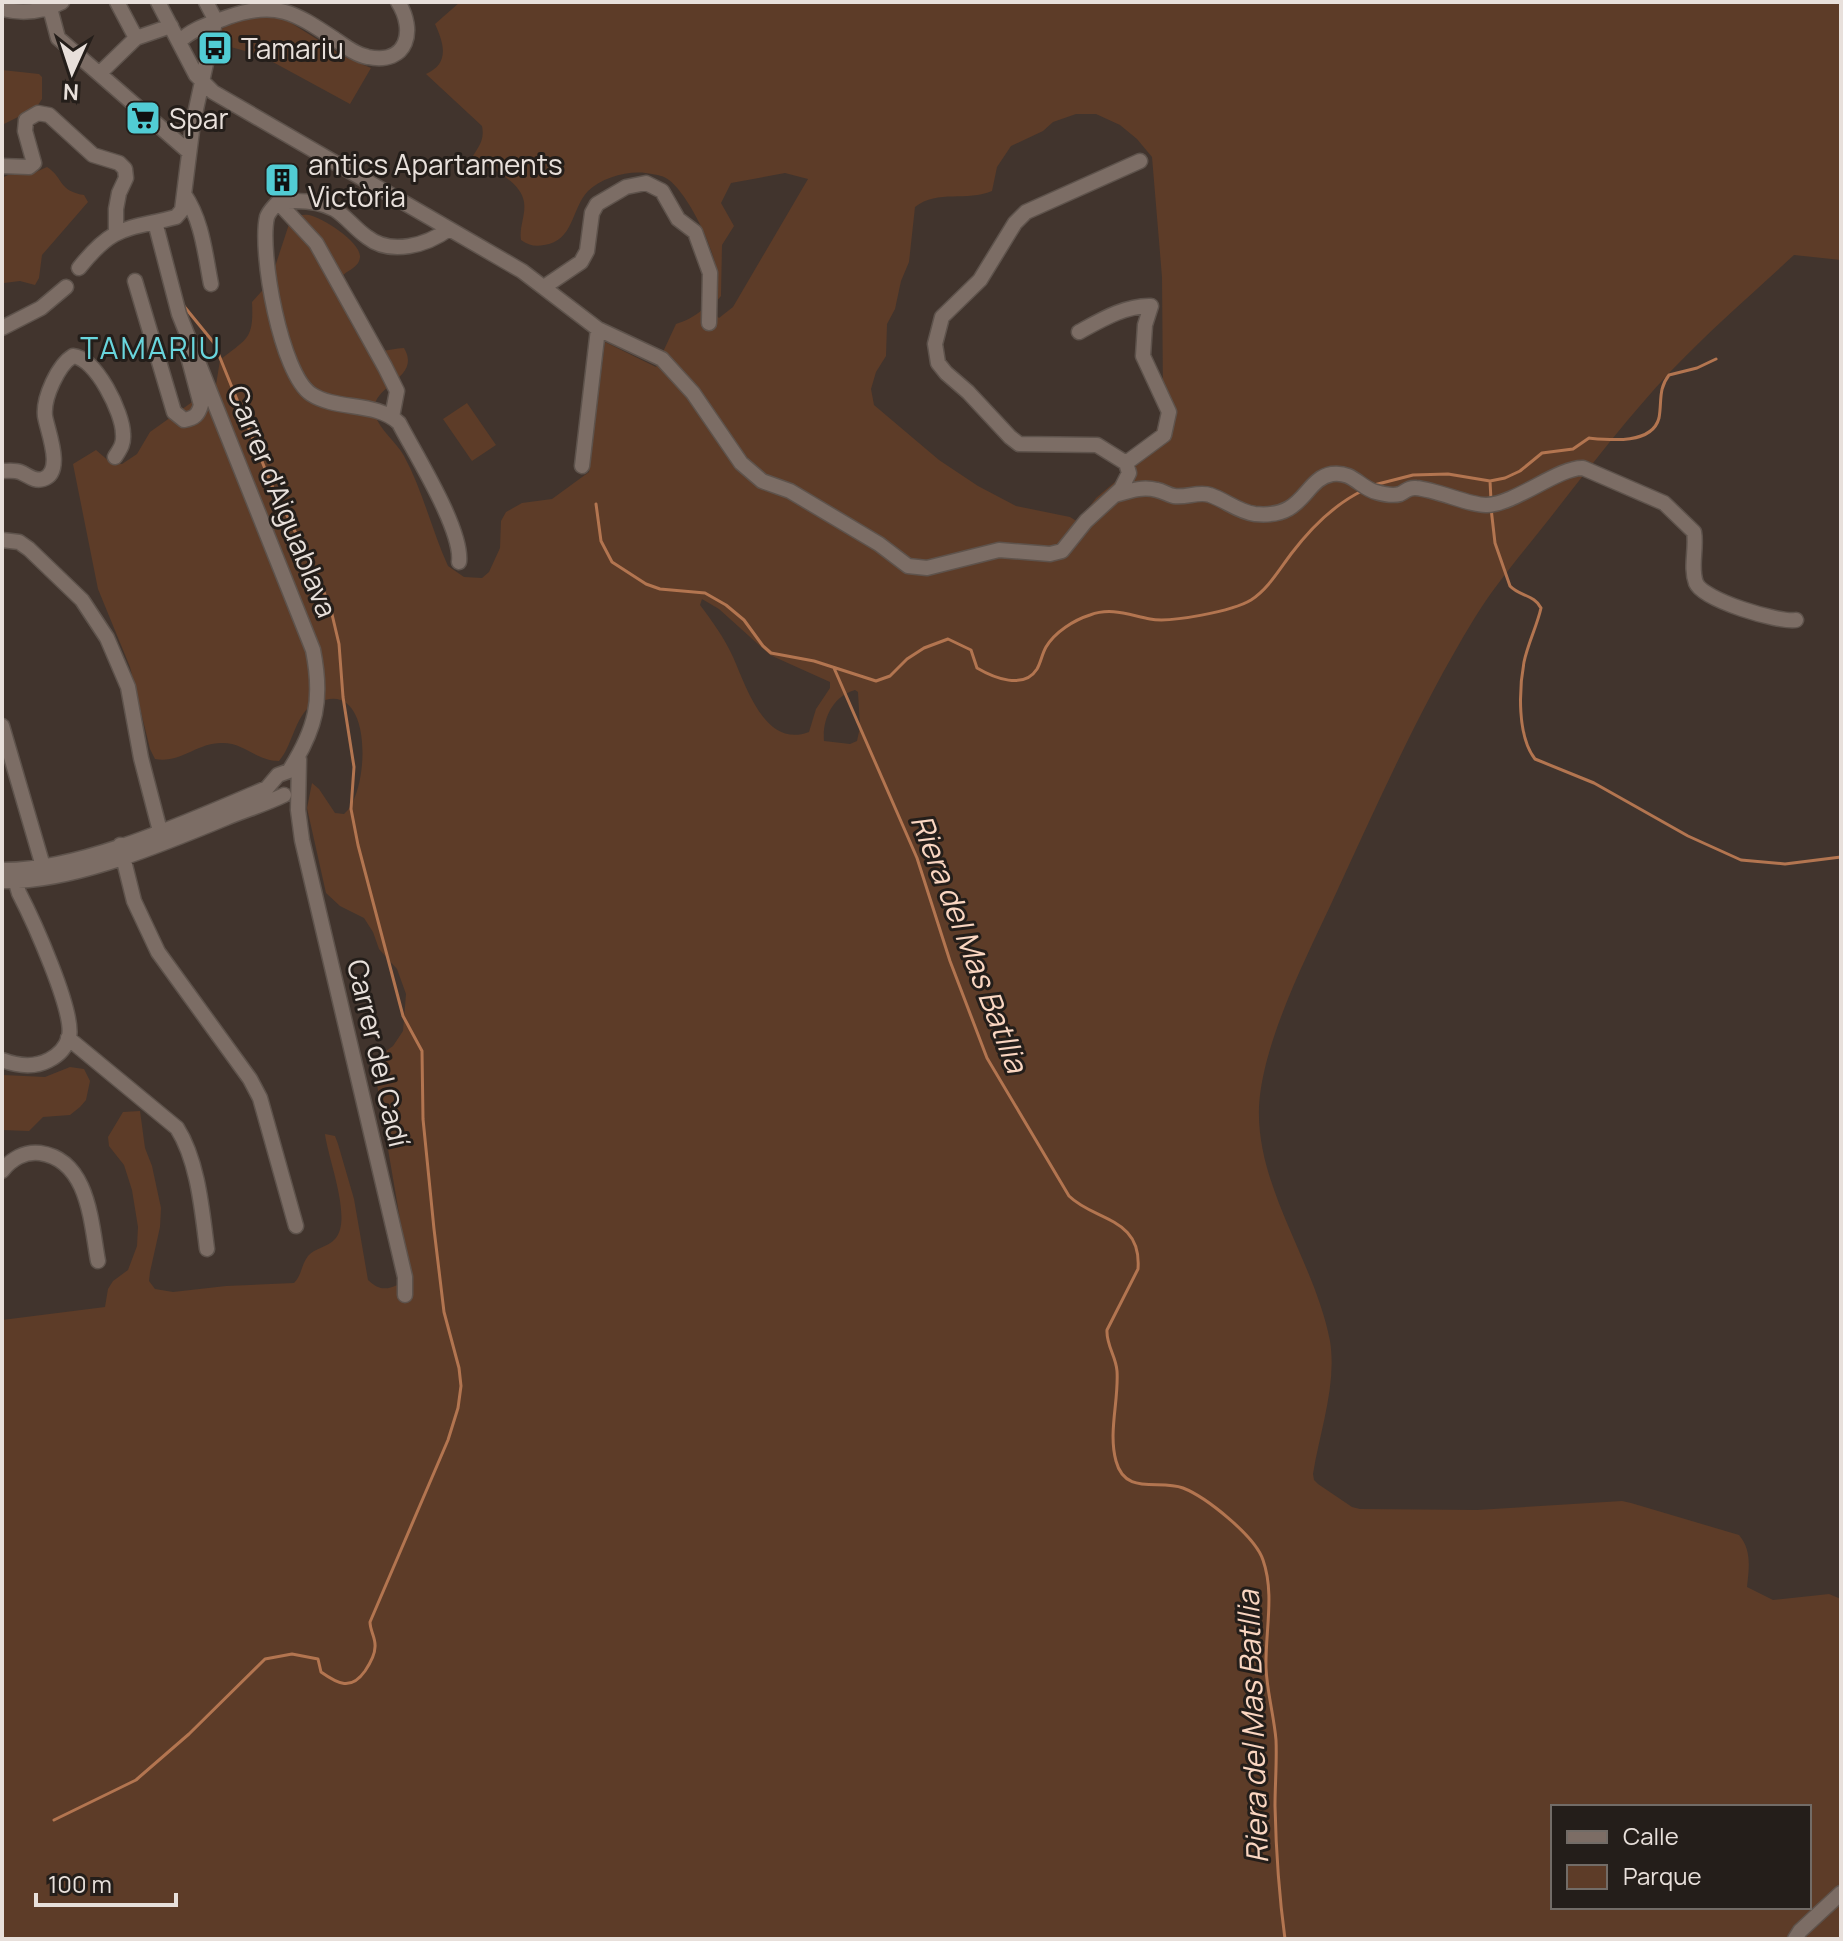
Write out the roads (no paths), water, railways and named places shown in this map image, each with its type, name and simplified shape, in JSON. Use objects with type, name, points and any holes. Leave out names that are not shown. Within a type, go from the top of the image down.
[{"type":"street","points":[[117,2],[136,38]]},
{"type":"street","points":[[158,2],[191,68],[213,92],[544,287],[598,329],[651,352],[670,366],[693,393],[741,463],[762,481],[790,491],[879,544],[908,566],[938,567],[999,550],[1050,554],[1062,551],[1092,514],[1115,495],[1129,473],[1126,463],[1097,445],[1019,444],[946,373],[938,363],[935,344],[942,317],[980,280],[1015,223],[1026,212],[1140,161]]},
{"type":"street","points":[[79,268],[95,248],[116,231],[180,214],[203,83],[219,22],[206,2]]},
{"type":"street","points":[[179,42],[196,29],[248,8],[271,8],[291,12],[355,53],[381,59],[399,51],[405,44],[408,32],[398,2]]},
{"type":"street","points":[[2,9],[16,12],[56,5],[58,38],[189,152]]},
{"type":"street","points":[[100,73],[136,38],[171,26]]},
{"type":"street","points":[[2,166],[29,167],[34,163],[25,131],[26,120],[38,113],[49,115],[93,155],[119,163],[125,169],[126,178],[119,193],[116,231]]},
{"type":"street","points":[[544,287],[581,262],[587,251],[592,213],[597,204],[626,187],[646,183],[662,191],[678,219],[695,232],[710,273],[709,323]]},
{"type":"street","points":[[184,194],[194,208],[211,284]]},
{"type":"street","points":[[278,202],[312,202],[330,207],[364,236],[384,246],[427,242],[449,229]]},
{"type":"street","points":[[278,202],[267,216],[266,252],[270,290],[281,336],[297,377],[314,396],[392,417],[399,423],[454,531],[460,552],[459,562]]},
{"type":"street","points":[[278,202],[316,243],[385,367],[397,391],[392,417]]},
{"type":"street","name":"Carrer d'Aiguablava","points":[[155,222],[179,314],[313,650],[318,698],[315,721],[291,778]]},
{"type":"street","points":[[135,281],[174,412],[184,420],[193,419],[201,405],[179,314]]},
{"type":"street","points":[[2,328],[41,308],[66,287]]},
{"type":"street","points":[[1079,332],[1140,305],[1151,306],[1145,325],[1143,356],[1169,412],[1164,435],[1126,463]]},
{"type":"street","points":[[582,466],[598,329]]},
{"type":"street","points":[[2,471],[18,471],[42,480],[48,476],[54,458],[52,438],[45,418],[46,403],[62,366],[73,356],[86,362],[104,385],[120,414],[123,445],[115,457]]},
{"type":"street","points":[[1115,495],[1141,488],[1174,496],[1207,493],[1253,514],[1272,514],[1289,510],[1318,483],[1335,474],[1355,478],[1368,490],[1378,493],[1396,495],[1417,488],[1486,505],[1523,493],[1571,470],[1583,468],[1664,503],[1694,532],[1695,581],[1706,594],[1744,609],[1784,620],[1796,620]]},
{"type":"street","points":[[2,540],[13,540],[29,549],[82,600],[107,638],[128,687],[141,758],[160,831]]},
{"type":"street","points":[[2,726],[45,872]]},
{"type":"street","points":[[2,881],[122,851],[294,794],[291,778],[160,831],[122,851]]},
{"type":"street","name":"Carrer del Cadí","points":[[299,823],[294,808],[275,786],[291,778],[405,1277],[405,1295]]},
{"type":"street","points":[[122,851],[134,901],[158,952],[250,1079],[260,1098],[296,1226]]},
{"type":"street","points":[[2,870],[19,875]]},
{"type":"street","points":[[2,1060],[28,1066],[42,1064],[64,1048],[70,1027],[46,949],[19,893],[19,875]]},
{"type":"street","points":[[68,1038],[177,1128],[186,1143],[203,1216],[207,1249]]},
{"type":"street","points":[[2,1171],[19,1156],[34,1153],[50,1155],[68,1165],[87,1202],[98,1261]]},
{"type":"street","points":[[1795,1939],[1841,1893]]},
{"type":"waterway","points":[[54,1820],[136,1780],[189,1734],[265,1659],[292,1654],[318,1659],[321,1672],[344,1684],[360,1677],[375,1650],[370,1622],[448,1440],[461,1386],[444,1312],[434,1229],[423,1119],[422,1051],[403,1016],[358,845],[351,809],[354,767],[343,697],[339,644],[331,610],[318,577],[272,486],[214,343],[183,305]]},
{"type":"waterway","points":[[1374,485],[1413,475],[1448,474],[1490,481],[1520,471],[1542,453],[1573,449],[1589,438],[1618,440],[1639,437],[1655,427],[1662,391],[1669,375],[1716,359]]},
{"type":"waterway","points":[[1490,481],[1491,500]]},
{"type":"waterway","points":[[596,504],[601,541],[612,562],[646,584],[660,589],[705,593],[726,605],[744,620],[771,653],[814,661],[876,681],[890,676],[924,648],[948,639],[971,650],[977,668],[1000,678],[1017,681],[1025,679],[1037,669],[1046,647],[1060,632],[1071,623],[1090,615],[1113,612],[1160,620],[1186,618],[1217,612],[1251,600],[1268,585],[1315,526],[1343,502],[1364,490]]},
{"type":"waterway","points":[[1491,508],[1495,543],[1510,586],[1535,600],[1541,608],[1524,662],[1521,685],[1522,725],[1535,759],[1594,783],[1688,836],[1741,860],[1785,864],[1841,857]]},
{"type":"waterway","name":"Riera del Mas Batllia","points":[[834,668],[917,858],[950,961],[987,1058],[1069,1196],[1125,1230],[1137,1252],[1138,1269],[1107,1330],[1117,1371],[1113,1439],[1120,1472],[1135,1483],[1183,1488],[1204,1500],[1240,1529],[1263,1560],[1268,1586],[1266,1668],[1276,1740],[1276,1840],[1285,1939]]},
{"type":"place","name":"Tamariu","points":[[215,48]]},
{"type":"place","name":"Spar","points":[[143,118]]},
{"type":"place","name":"antics Apartaments Victòria","points":[[282,180]]},
{"type":"district","name":"TAMARIU","points":[[151,347]]}]
